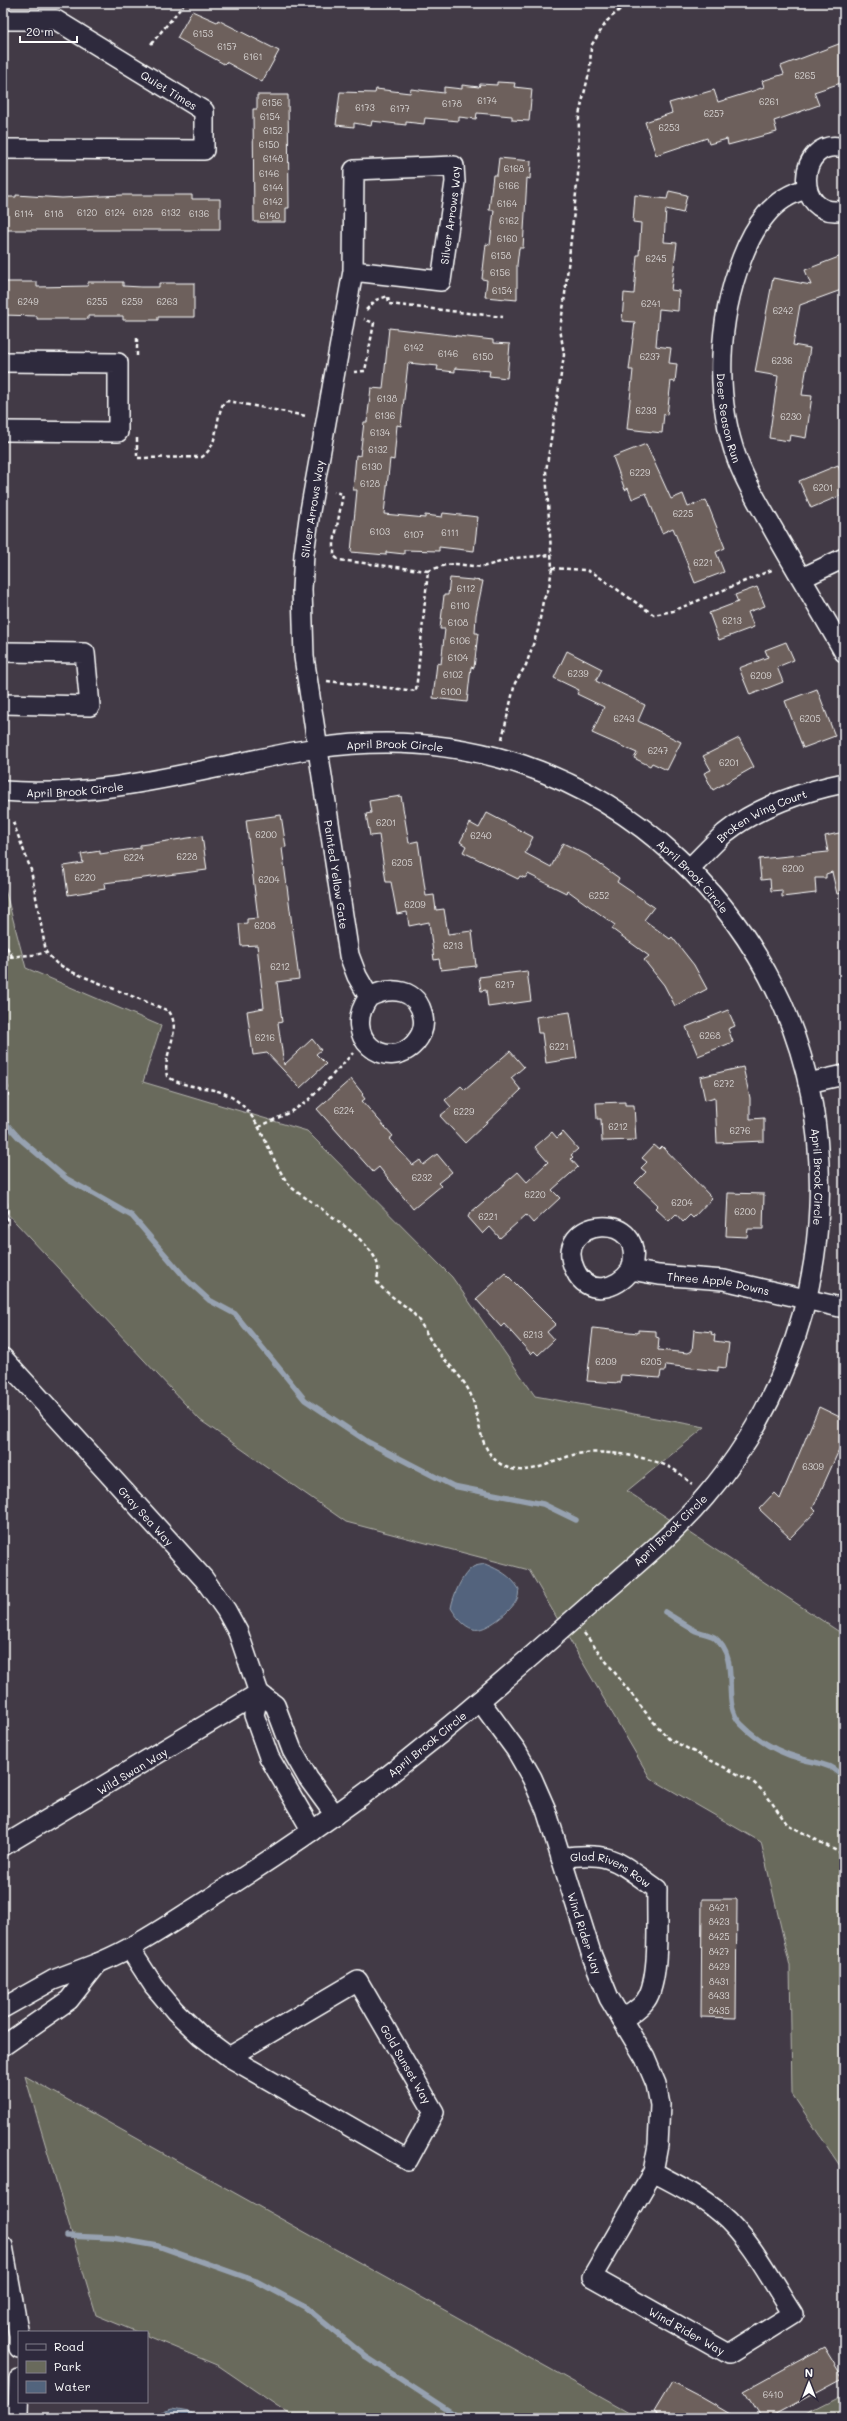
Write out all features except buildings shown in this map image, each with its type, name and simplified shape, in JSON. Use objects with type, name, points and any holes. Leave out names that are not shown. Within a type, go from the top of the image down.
[{"type":"street","name":"Quiet Times","points":[[3,20],[56,20],[204,111],[204,150],[3,149]]},
{"type":"street","points":[[844,148],[828,148],[817,154],[810,162],[806,175],[807,189],[813,200],[823,208],[838,212],[844,210]]},
{"type":"street","name":"Silver Arrows Way","points":[[318,748],[304,658],[302,623],[304,554],[353,271],[354,170],[454,166],[455,182],[441,281],[353,271]]},
{"type":"street","name":"Deer Season Run","points":[[807,189],[791,192],[779,201],[766,214],[750,238],[729,298],[724,332],[724,396],[729,428],[737,459],[750,488],[844,652]]},
{"type":"street","points":[[3,362],[118,363],[118,432],[3,431]]},
{"type":"street","points":[[802,578],[844,558]]},
{"type":"street","points":[[3,652],[85,653],[90,706],[3,704]]},
{"type":"street","name":"April Brook Circle","points":[[3,791],[64,792],[114,787],[171,779],[318,748],[394,743],[430,745],[498,757],[532,768],[596,797],[653,834],[690,868],[723,906],[748,940],[770,978],[795,1032],[808,1083],[819,1153],[820,1191],[815,1258],[807,1299],[781,1378],[762,1416],[738,1455],[706,1496],[658,1545],[480,1701],[360,1797],[312,1831],[130,1949],[53,1980],[3,2008]]},
{"type":"street","name":"Painted Yellow Gate","points":[[318,748],[349,955],[357,976],[369,997]]},
{"type":"street","name":"Broken Wing Court","points":[[690,868],[726,833],[751,816],[782,802],[844,784]]},
{"type":"street","points":[[808,1083],[844,1075]]},
{"type":"street","name":"Three Apple Downs","points":[[631,1270],[659,1275],[724,1280],[844,1308]]},
{"type":"street","name":"Gray Sea Way","points":[[3,1358],[204,1579],[226,1610],[238,1632],[259,1693]]},
{"type":"street","points":[[312,1831],[269,1757],[254,1715],[259,1693],[275,1705],[292,1750],[308,1778],[335,1814]]},
{"type":"street","name":"Wild Swan Way","points":[[3,1846],[259,1693]]},
{"type":"street","name":"Wind Rider Way","points":[[480,1701],[516,1750],[532,1778],[546,1810],[592,1956],[610,1998],[645,2058],[656,2084],[660,2105],[658,2145],[652,2172],[592,2277],[729,2354],[792,2314],[741,2235],[722,2214],[697,2195],[652,2172]]},
{"type":"street","name":"Glad Rivers Row","points":[[562,1858],[600,1855],[618,1862],[657,1889],[655,1976],[651,1991],[645,2001],[622,2020]]},
{"type":"street","name":"Gold Sunset Way","points":[[130,1949],[154,1986],[175,2011],[201,2036],[229,2057],[408,2160],[434,2112],[358,1982],[229,2057]]},
{"type":"street","name":"April Brook Circle","points":[[3,2046],[69,2000],[98,1963]]},
{"type":"street","points":[[3,2246],[18,2331]]},
{"type":"street","points":[[13,2416],[18,2385]]},
{"type":"path","points":[[151,44],[185,3]]},
{"type":"path","points":[[498,757],[515,683],[526,665],[538,630],[552,568],[546,471],[564,354],[560,317],[564,303],[578,175],[579,115],[590,69],[591,46],[607,21],[627,3]]},
{"type":"path","points":[[353,378],[355,371],[365,371],[374,323],[363,320],[365,312],[369,306],[382,297],[388,296],[388,304],[503,317]]},
{"type":"path","points":[[137,338],[137,360]]},
{"type":"path","points":[[137,436],[137,458],[194,458],[202,457],[211,448],[218,416],[224,402],[306,416]]},
{"type":"path","points":[[335,485],[334,493],[343,494],[334,543],[334,556],[346,562],[428,572],[445,565],[456,564],[482,567],[515,558],[552,555]]},
{"type":"path","points":[[552,568],[586,570],[595,574],[654,615],[673,611],[792,562]]},
{"type":"path","points":[[327,681],[416,691],[428,572]]},
{"type":"path","points":[[13,822],[31,870],[46,952],[56,963],[72,972],[169,1011],[174,1018],[175,1029],[165,1065],[167,1076],[184,1085],[212,1088],[228,1095],[242,1105],[259,1127],[283,1176],[291,1187],[332,1216],[369,1249],[378,1266],[377,1282],[387,1294],[411,1311],[422,1323],[434,1345],[468,1388],[474,1402],[484,1445],[504,1466],[522,1470],[535,1469],[574,1455],[588,1452],[627,1456],[671,1468],[706,1496]]},
{"type":"path","points":[[3,941],[12,956]]},
{"type":"path","points":[[3,959],[12,956],[35,956],[46,952]]},
{"type":"path","points":[[259,1127],[292,1111],[309,1100],[353,1053]]},
{"type":"path","points":[[3,1079],[8,1085],[9,1096],[3,1108]]},
{"type":"path","points":[[3,1189],[7,1213],[3,1236]]},
{"type":"path","points":[[574,1619],[650,1718],[669,1739],[753,1782],[765,1793],[787,1824],[844,1855]]},
{"type":"green space","points":[[3,882],[26,968],[161,1026],[143,1082],[307,1131],[452,1277],[535,1396],[705,1427],[627,1491],[844,1635],[844,2172],[792,2094],[790,1966],[761,1842],[650,1778],[529,1570],[346,1522],[200,1420],[3,1209]]},
{"type":"green space","points":[[25,2076],[638,2418],[295,2418],[219,2366],[148,2336],[148,2331],[135,2331],[96,2315]]},
{"type":"green space","points":[[844,2395],[844,2418],[799,2418]]},
{"type":"water","points":[[485,1564],[500,1571],[512,1580],[519,1589],[518,1597],[510,1609],[498,1620],[484,1628],[473,1629],[469,1628],[463,1623],[451,1608],[456,1592],[465,1575],[473,1567]]},
{"type":"water","points":[[172,2409],[189,2412],[198,2418],[155,2418],[161,2412]]},
{"type":"waterway","points":[[3,1120],[20,1139],[67,1179],[132,1216],[187,1280],[209,1300],[235,1314],[305,1400],[368,1442],[453,1486],[543,1504],[576,1520]]},
{"type":"waterway","points":[[665,1612],[696,1631],[714,1637],[723,1646],[729,1669],[732,1704],[735,1715],[741,1724],[762,1741],[777,1750],[830,1767],[844,1779]]},
{"type":"waterway","points":[[67,2236],[113,2238],[158,2246],[256,2281],[305,2307],[365,2356],[460,2418]]}]
